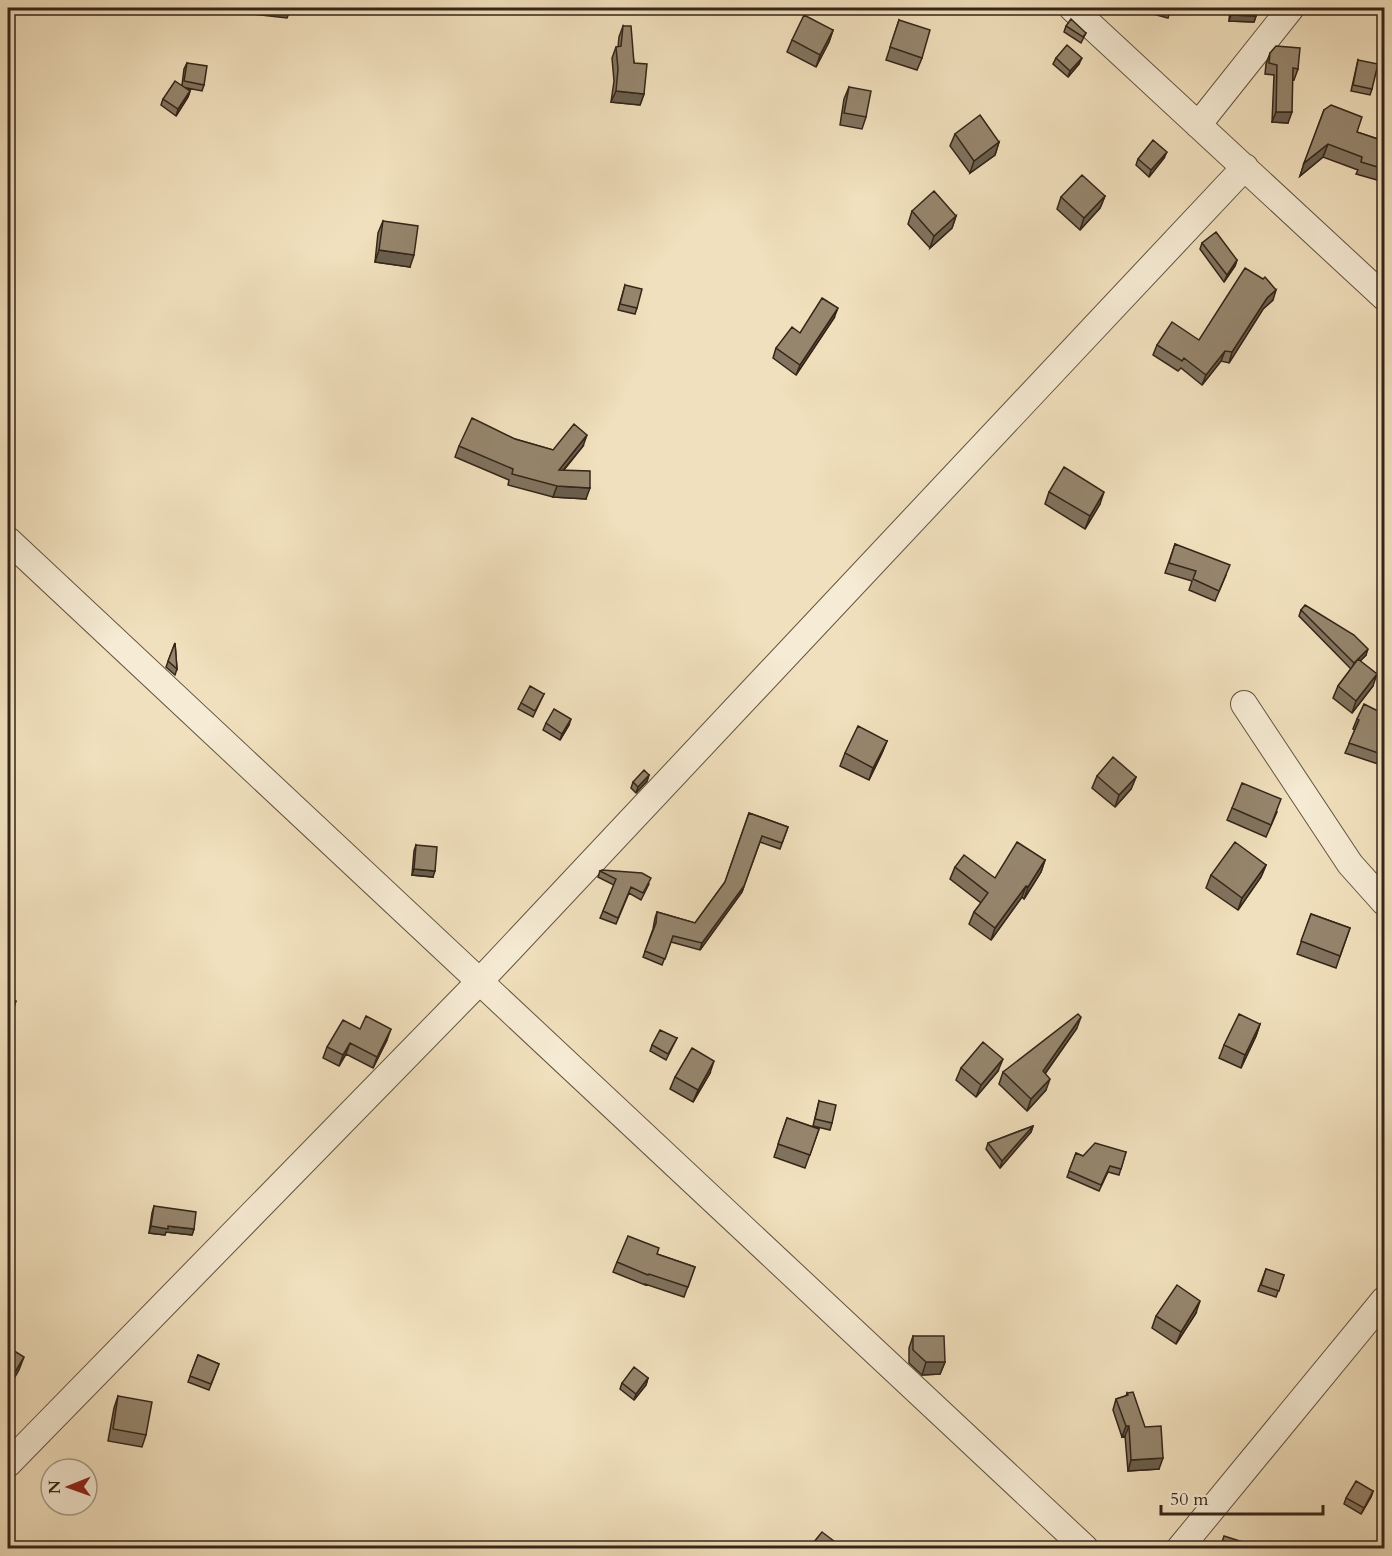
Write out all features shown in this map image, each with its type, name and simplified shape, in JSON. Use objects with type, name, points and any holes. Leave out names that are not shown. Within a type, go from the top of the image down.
[{"type":"street","points":[[1072,8],[1384,297]]},
{"type":"street","points":[[1198,124],[1291,8]]},
{"type":"street","points":[[8,1464],[480,981],[1245,167]]},
{"type":"street","points":[[8,540],[1086,1548]]},
{"type":"street","points":[[1244,704],[1350,864],[1384,902]]},
{"type":"street","points":[[1180,1548],[1384,1300]]},
{"type":"building","points":[[1232,8],[1256,8],[1256,16],[1231,15]]},
{"type":"building","points":[[804,15],[833,30],[820,55],[792,40]]},
{"type":"building","points":[[1071,19],[1086,33],[1083,37],[1066,26]]},
{"type":"building","points":[[899,20],[930,30],[922,58],[890,47]]},
{"type":"building","points":[[623,26],[631,26],[634,63],[647,64],[644,94],[616,91],[618,69],[616,47],[621,46]]},
{"type":"building","points":[[1067,45],[1082,58],[1070,71],[1056,58]]},
{"type":"building","points":[[1276,46],[1300,48],[1298,69],[1293,68],[1292,112],[1276,112],[1277,65],[1269,63],[1270,53]]},
{"type":"building","points":[[1358,60],[1378,64],[1372,89],[1353,85]]},
{"type":"building","points":[[187,63],[207,66],[204,85],[184,81]]},
{"type":"building","points":[[175,81],[190,91],[178,109],[163,99]]},
{"type":"building","points":[[849,87],[871,91],[866,117],[844,113]]},
{"type":"building","points":[[1331,105],[1362,117],[1357,132],[1384,141],[1384,169],[1361,162],[1362,157],[1328,144],[1304,163],[1324,110]]},
{"type":"building","points":[[980,115],[999,142],[974,161],[955,134]]},
{"type":"building","points":[[1153,140],[1167,152],[1151,170],[1138,159]]},
{"type":"building","points":[[1082,175],[1105,196],[1084,218],[1061,197]]},
{"type":"building","points":[[934,191],[956,216],[934,236],[912,211]]},
{"type":"building","points":[[383,221],[418,226],[414,255],[379,250]]},
{"type":"building","points":[[1216,232],[1237,260],[1227,275],[1202,243]]},
{"type":"building","points":[[1245,268],[1263,279],[1265,277],[1276,290],[1267,298],[1232,352],[1225,351],[1206,375],[1184,358],[1182,361],[1157,345],[1172,322],[1199,340]]},
{"type":"building","points":[[625,285],[642,289],[637,308],[620,304]]},
{"type":"building","points":[[822,298],[838,308],[800,365],[776,348],[792,327],[800,333]]},
{"type":"building","points":[[472,418],[515,439],[553,450],[574,424],[587,435],[559,470],[590,471],[590,488],[557,486],[512,474],[513,469],[459,446]]},
{"type":"building","points":[[1064,467],[1104,492],[1090,516],[1049,492]]},
{"type":"building","points":[[1175,544],[1230,565],[1219,591],[1193,579],[1196,571],[1169,563]]},
{"type":"building","points":[[1305,605],[1354,635],[1368,649],[1354,663],[1301,610]]},
{"type":"building","points":[[175,643],[177,669],[168,661]]},
{"type":"building","points":[[1358,659],[1377,674],[1356,701],[1338,686]]},
{"type":"building","points":[[530,686],[544,694],[535,711],[521,703]]},
{"type":"building","points":[[1364,704],[1384,714],[1384,755],[1349,743]]},
{"type":"building","points":[[554,709],[571,719],[562,734],[546,723]]},
{"type":"building","points":[[858,726],[887,741],[873,768],[845,753]]},
{"type":"building","points":[[1113,757],[1136,777],[1119,795],[1097,776]]},
{"type":"building","points":[[644,770],[649,775],[638,787],[633,782]]},
{"type":"building","points":[[1242,783],[1281,799],[1271,825],[1232,808]]},
{"type":"building","points":[[749,813],[788,827],[782,843],[762,836],[744,886],[702,943],[673,936],[665,959],[645,951],[656,923],[657,912],[695,923],[725,882]]},
{"type":"building","points":[[1017,842],[1045,860],[1028,887],[1026,886],[995,928],[974,912],[988,893],[955,867],[964,855],[995,878]]},
{"type":"building","points":[[1235,842],[1266,865],[1242,898],[1211,875]]},
{"type":"building","points":[[416,845],[437,847],[435,871],[414,869]]},
{"type":"building","points":[[600,871],[642,873],[651,878],[643,893],[631,887],[618,918],[603,911],[616,879]]},
{"type":"building","points":[[1311,914],[1350,928],[1340,956],[1301,941]]},
{"type":"building","points":[[8,996],[16,1001],[8,1016]]},
{"type":"building","points":[[1078,1014],[1081,1017],[1043,1071],[1050,1079],[1031,1099],[1003,1072]]},
{"type":"building","points":[[1239,1014],[1260,1024],[1245,1055],[1224,1045]]},
{"type":"building","points":[[366,1016],[391,1029],[377,1057],[350,1043],[343,1055],[327,1047],[343,1020],[360,1029]]},
{"type":"building","points":[[660,1030],[677,1038],[668,1054],[652,1045]]},
{"type":"building","points":[[983,1042],[1003,1059],[981,1085],[961,1068]]},
{"type":"building","points":[[692,1048],[714,1061],[698,1090],[675,1077]]},
{"type":"building","points":[[819,1101],[836,1105],[832,1123],[815,1119]]},
{"type":"building","points":[[787,1118],[819,1129],[810,1155],[778,1144]]},
{"type":"building","points":[[1033,1126],[1002,1161],[988,1143]]},
{"type":"building","points":[[1095,1143],[1126,1152],[1121,1169],[1110,1166],[1101,1185],[1069,1171],[1076,1153],[1083,1156]]},
{"type":"building","points":[[154,1206],[196,1212],[194,1229],[168,1226],[168,1229],[151,1226]]},
{"type":"building","points":[[628,1236],[659,1248],[657,1254],[695,1267],[688,1287],[648,1275],[617,1262]]},
{"type":"building","points":[[1266,1269],[1284,1275],[1279,1291],[1261,1285]]},
{"type":"building","points":[[1177,1285],[1200,1301],[1181,1332],[1156,1316]]},
{"type":"building","points":[[913,1336],[944,1336],[945,1362],[926,1362],[913,1350]]},
{"type":"building","points":[[8,1347],[24,1357],[8,1384]]},
{"type":"building","points":[[198,1355],[219,1364],[211,1384],[190,1376]]},
{"type":"building","points":[[634,1367],[648,1378],[636,1394],[622,1383]]},
{"type":"building","points":[[1133,1392],[1145,1427],[1161,1426],[1163,1458],[1131,1460],[1129,1426],[1126,1426],[1116,1399]]},
{"type":"building","points":[[118,1396],[152,1402],[146,1435],[113,1429]]},
{"type":"building","points":[[1356,1481],[1373,1491],[1364,1508],[1346,1498]]},
{"type":"building","points":[[822,1532],[843,1548],[809,1548]]},
{"type":"building","points":[[1224,1536],[1243,1542],[1241,1548],[1220,1548]]},
{"type":"building","points":[[769,1543],[786,1548],[768,1548]]}]
